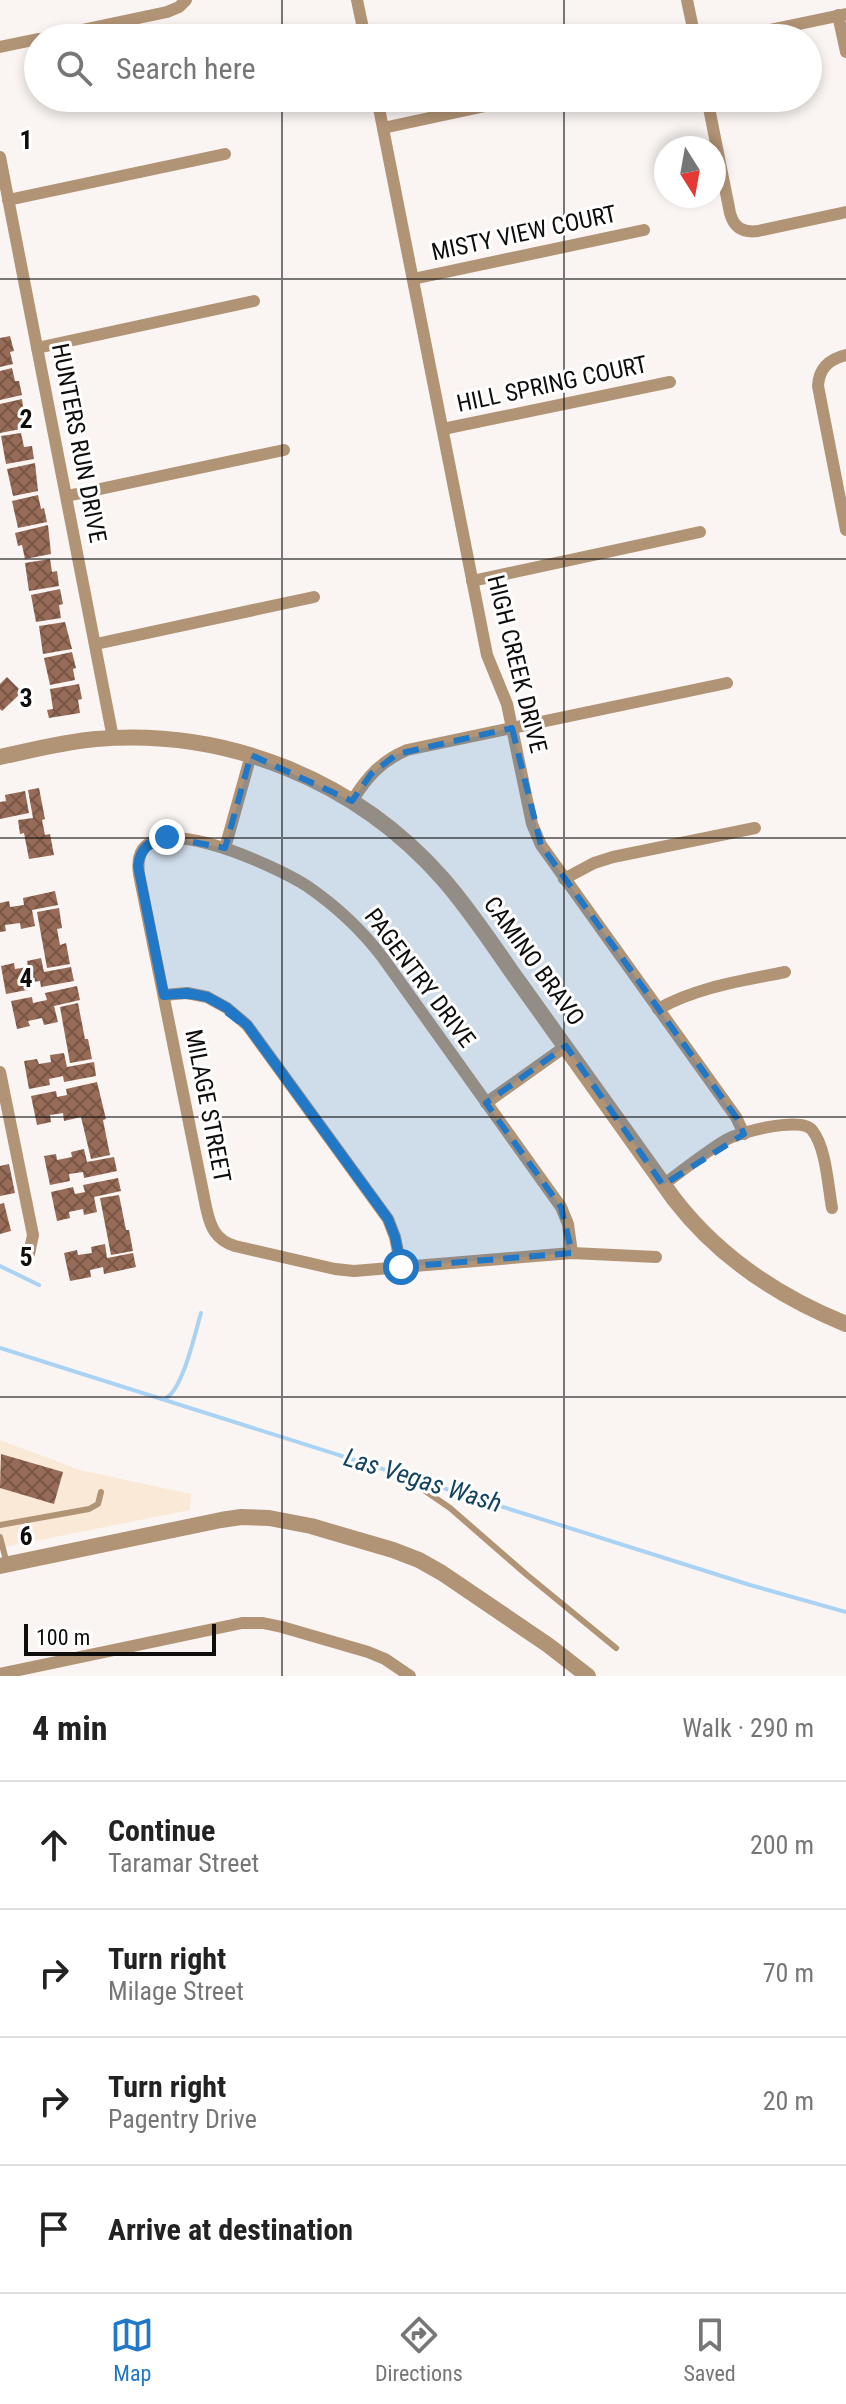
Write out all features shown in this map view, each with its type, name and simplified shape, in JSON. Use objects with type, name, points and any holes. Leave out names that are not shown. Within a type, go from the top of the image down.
[{"type":"street","points":[[111,24],[167,12],[186,0]]},
{"type":"street","points":[[357,0],[362,24]]},
{"type":"street","points":[[687,0],[692,24]]},
{"type":"street","points":[[796,24],[842,14],[846,52]]},
{"type":"street","points":[[0,47],[24,42]]},
{"type":"street","name":"HIGH CREEK DRIVE","points":[[380,112],[487,655],[504,696],[532,824],[541,845],[564,879],[736,1117],[744,1134]]},
{"type":"street","points":[[383,128],[457,112]]},
{"type":"street","points":[[710,112],[730,213],[739,229],[753,232],[846,212]]},
{"type":"street","points":[[8,200],[225,154]]},
{"type":"street","name":"HUNTERS RUN DRIVE","points":[[0,157],[113,738]]},
{"type":"street","name":"MISTY VIEW COURT","points":[[413,279],[644,230]]},
{"type":"street","points":[[37,348],[254,301]]},
{"type":"street","points":[[846,355],[822,368],[818,380],[818,393],[842,492],[846,530]]},
{"type":"street","name":"HILL SPRING COURT","points":[[443,429],[670,382]]},
{"type":"street","points":[[67,496],[284,450]]},
{"type":"street","points":[[472,581],[700,532]]},
{"type":"street","points":[[96,644],[314,597]]},
{"type":"street","points":[[352,801],[371,774],[388,759],[418,747],[727,683]]},
{"type":"street","name":"CAMINO BRAVO","points":[[0,757],[77,741],[113,738],[181,741],[251,755],[302,774],[352,801],[399,836],[443,880],[690,1219],[725,1253],[787,1296],[846,1324]]},
{"type":"street","points":[[225,848],[251,755]]},
{"type":"street","points":[[564,879],[613,857],[755,828]]},
{"type":"street","name":"PAGENTRY DRIVE","points":[[146,846],[167,837],[225,848],[293,877],[349,920],[383,958],[561,1207],[568,1224],[572,1253]]},
{"type":"street","name":"MILAGE STREET","points":[[146,846],[141,852],[138,866],[206,1207],[215,1234],[235,1246],[335,1269],[354,1271],[401,1267]]},
{"type":"street","points":[[658,1009],[698,990],[785,972]]},
{"type":"street","points":[[164,995],[187,993],[207,997],[227,1008],[256,1035],[388,1219],[401,1267],[572,1253],[656,1257]]},
{"type":"street","points":[[486,1103],[566,1046]]},
{"type":"street","points":[[0,1072],[33,1235],[29,1254]]},
{"type":"street","points":[[663,1185],[724,1141],[793,1123],[808,1126],[814,1131],[832,1208]]},
{"type":"street","points":[[3,1565],[221,1520],[269,1518],[311,1526],[419,1560],[535,1636],[588,1676]]},
{"type":"street","points":[[0,1674],[242,1623],[263,1623],[368,1652],[410,1676]]},
{"type":"lane","points":[[418,1486],[450,1508],[616,1648]]},
{"type":"lane","points":[[0,1525],[89,1509],[98,1504],[101,1492]]},
{"type":"lane","points":[[0,1537],[3,1565]]},
{"type":"highlighted area","points":[[512,728],[541,845],[736,1117],[744,1134],[663,1185],[566,1046],[486,1103],[561,1207],[572,1253],[401,1267],[388,1219],[256,1035],[207,997],[164,995],[139,874],[141,852],[167,837],[225,848],[251,755],[352,801],[371,774],[397,754]]},
{"type":"shaded area","points":[[0,1440],[80,1470],[191,1494],[190,1510],[0,1548]]},
{"type":"building","points":[[10,336],[13,364],[0,367],[0,338]]},
{"type":"building","points":[[12,368],[22,395],[0,400],[0,371]]},
{"type":"building","points":[[22,399],[26,428],[0,433],[0,404]]},
{"type":"building","points":[[21,433],[24,447],[32,446],[34,459],[6,464],[1,436]]},
{"type":"building","points":[[35,463],[38,491],[13,496],[7,469]]},
{"type":"building","points":[[38,495],[47,522],[18,528],[12,501]]},
{"type":"building","points":[[48,525],[51,554],[25,559],[15,533]]},
{"type":"building","points":[[50,559],[52,572],[57,571],[59,586],[29,591],[25,563]]},
{"type":"building","points":[[60,589],[63,604],[59,605],[61,618],[36,622],[31,595]]},
{"type":"building","points":[[65,622],[72,649],[43,654],[39,626]]},
{"type":"building","points":[[72,652],[75,680],[50,685],[44,658]]},
{"type":"building","points":[[7,677],[22,692],[2,711],[0,684]]},
{"type":"building","points":[[79,684],[82,699],[78,700],[80,713],[49,718],[47,710],[53,709],[50,689]]},
{"type":"building","points":[[39,788],[45,835],[50,834],[54,855],[29,859],[18,820],[33,818],[28,790]]},
{"type":"building","points":[[25,791],[29,813],[0,819],[0,802],[6,801],[5,795]]},
{"type":"building","points":[[55,891],[58,905],[32,910],[35,926],[21,929],[20,923],[5,925],[6,931],[0,932],[0,903],[9,901],[10,907],[24,905],[23,898]]},
{"type":"building","points":[[59,908],[62,928],[57,929],[60,945],[66,943],[70,964],[47,968],[37,912]]},
{"type":"building","points":[[41,958],[44,972],[71,967],[74,981],[41,987],[40,981],[26,983],[27,990],[6,994],[1,966],[14,963],[15,969],[28,967],[27,961]]},
{"type":"building","points":[[77,986],[80,1000],[54,1006],[58,1022],[44,1025],[42,1018],[28,1021],[30,1026],[17,1029],[11,1001],[32,997],[33,1003],[47,1000],[45,993]]},
{"type":"building","points":[[78,1003],[92,1059],[70,1063],[60,1007]]},
{"type":"building","points":[[64,1053],[67,1067],[94,1062],[96,1076],[64,1082],[63,1076],[49,1079],[50,1085],[29,1089],[24,1061],[37,1059],[39,1064],[51,1062],[50,1055]]},
{"type":"building","points":[[97,1082],[110,1155],[91,1159],[81,1117],[64,1121],[63,1113],[50,1115],[51,1122],[37,1125],[31,1096],[56,1091],[57,1097],[67,1095],[66,1089]]},
{"type":"building","points":[[84,1149],[87,1162],[114,1157],[117,1171],[84,1178],[83,1172],[69,1174],[70,1181],[50,1185],[44,1156],[56,1154],[57,1160],[72,1157],[71,1152]]},
{"type":"building","points":[[9,1164],[15,1193],[0,1196],[0,1166]]},
{"type":"building","points":[[118,1178],[121,1191],[94,1197],[97,1212],[84,1215],[83,1209],[69,1212],[70,1218],[57,1221],[51,1192],[73,1187],[75,1194],[85,1192],[83,1185]]},
{"type":"building","points":[[119,1195],[133,1251],[111,1255],[100,1198]]},
{"type":"building","points":[[4,1203],[11,1231],[0,1234],[0,1204]]},
{"type":"building","points":[[105,1244],[107,1258],[133,1253],[136,1267],[104,1274],[103,1267],[90,1270],[91,1277],[70,1281],[64,1253],[77,1250],[78,1255],[92,1253],[91,1247]]},
{"type":"building","points":[[1,1454],[63,1472],[54,1504],[0,1488]]},
{"type":"waterway","points":[[0,1266],[39,1285]]},
{"type":"waterway","points":[[166,1398],[183,1372],[201,1313]]},
{"type":"waterway","name":"Las Vegas Wash","points":[[0,1348],[750,1585],[846,1612]]},
{"type":"route","points":[[167,837],[146,846],[141,852],[138,866],[164,995],[187,993],[207,997],[227,1008],[256,1035],[388,1219],[401,1267]]}]
